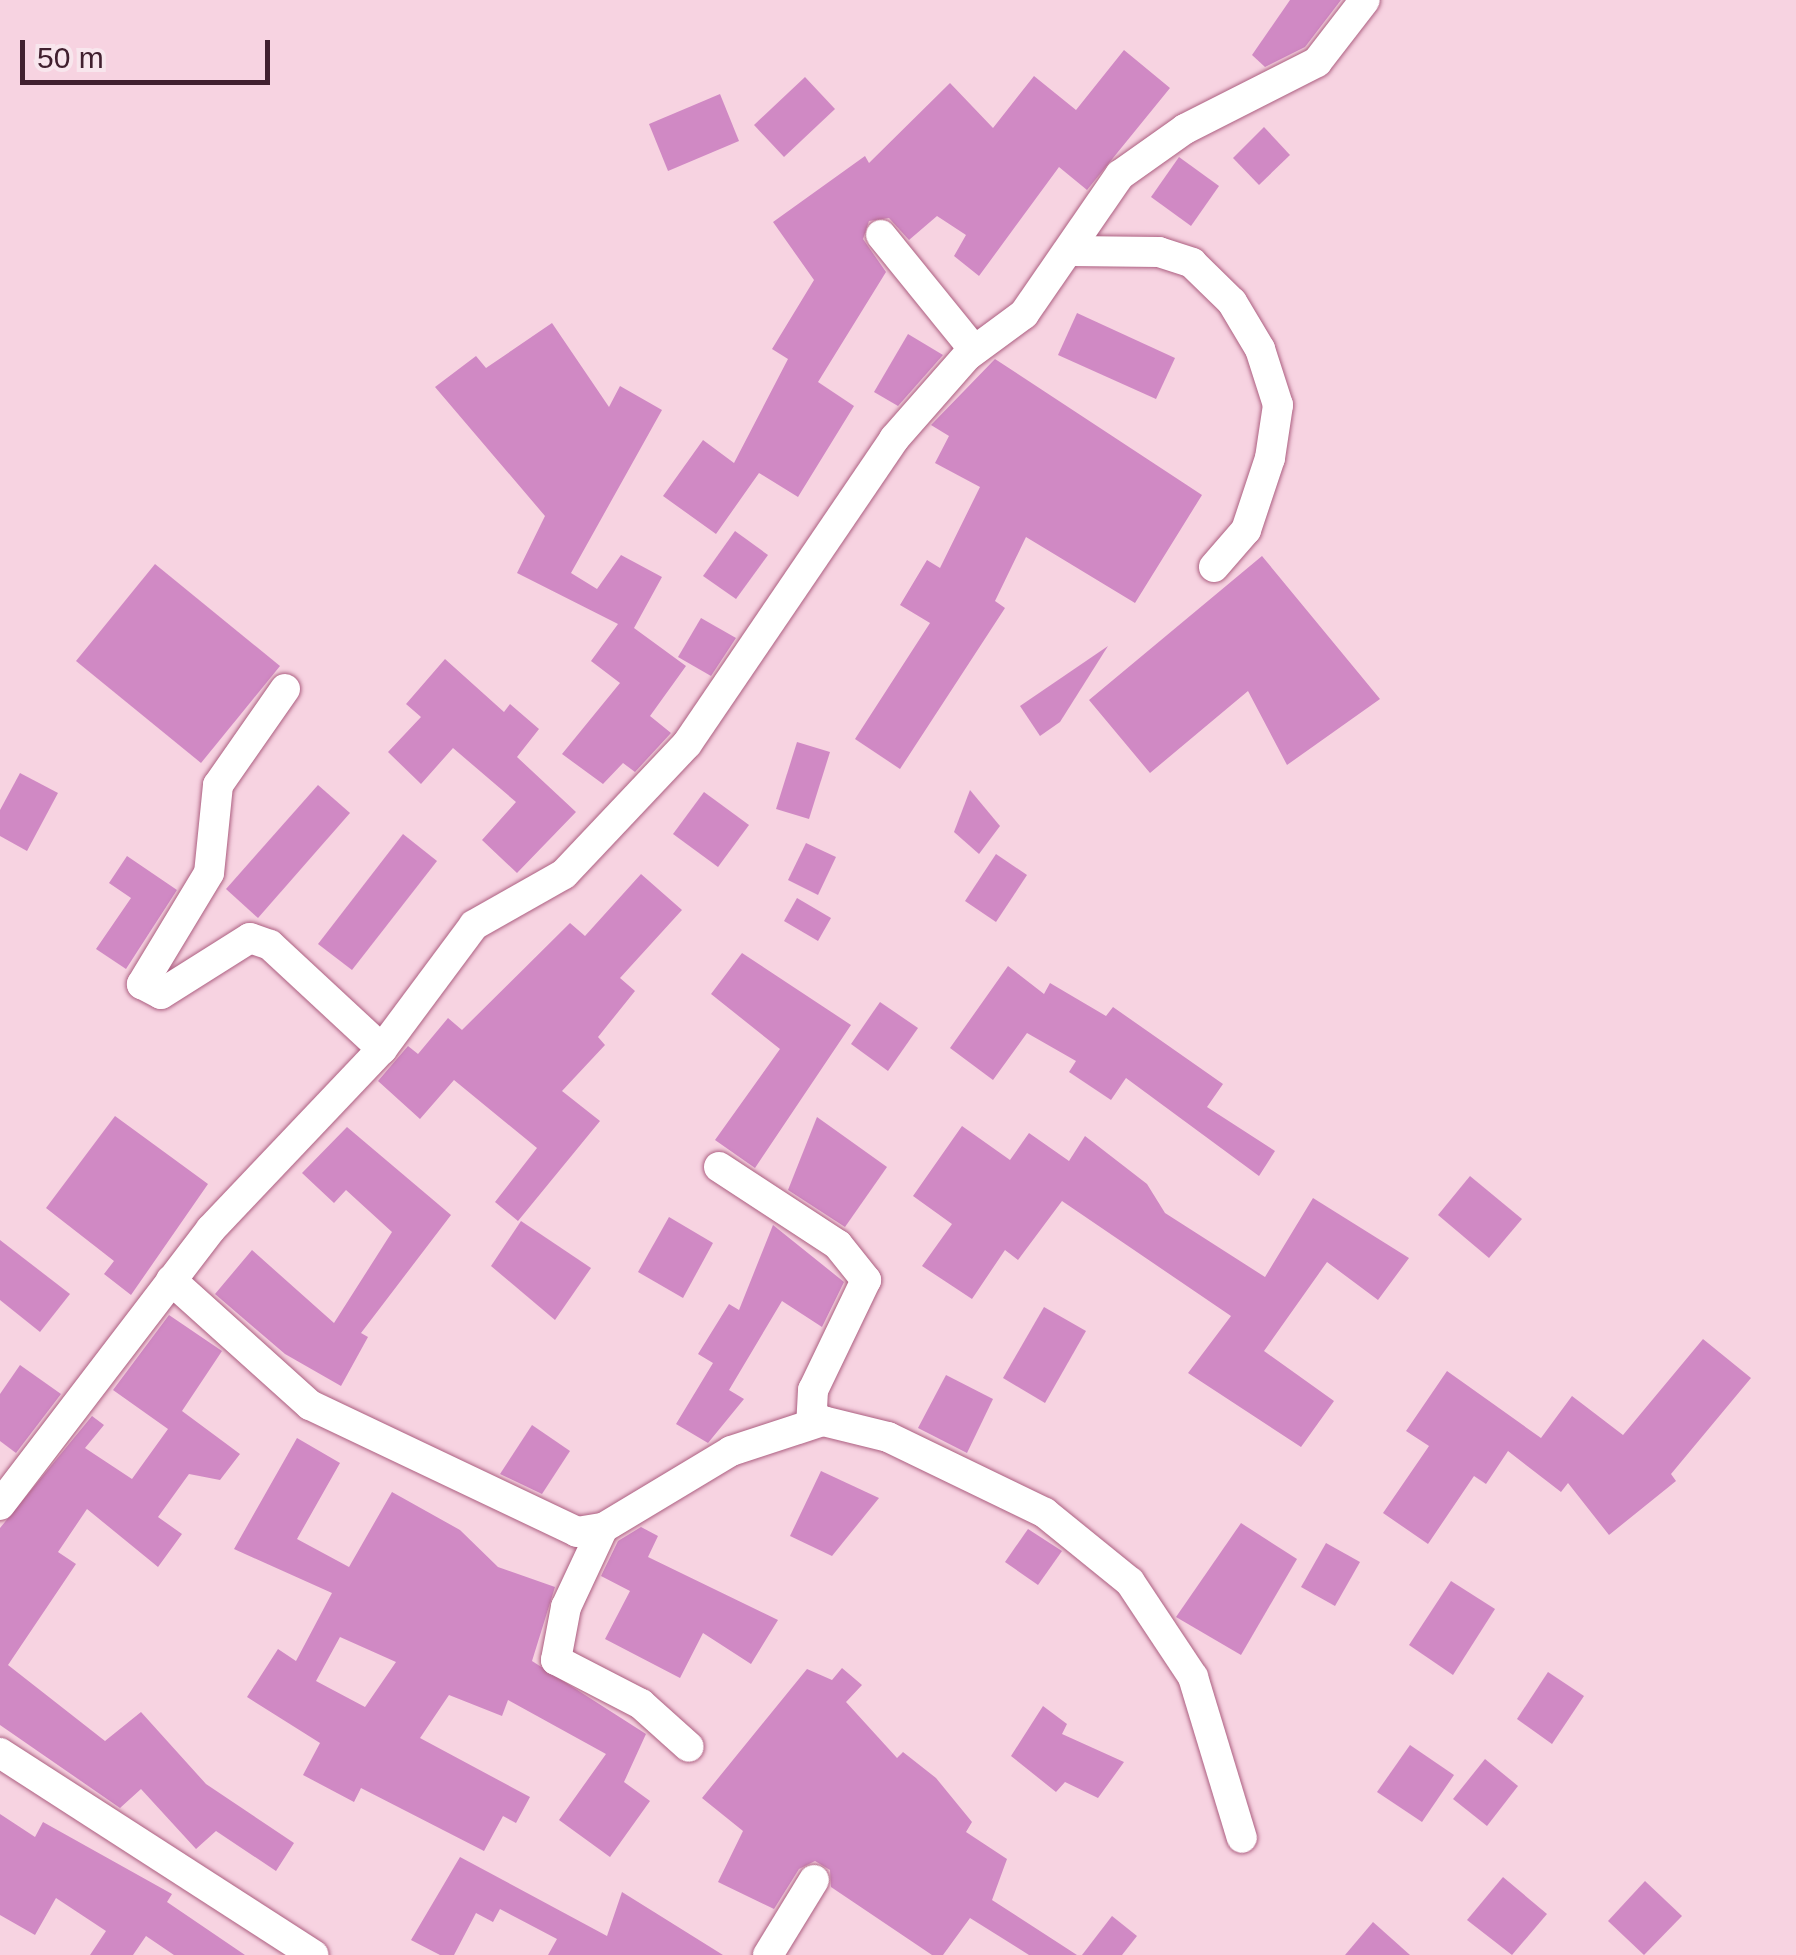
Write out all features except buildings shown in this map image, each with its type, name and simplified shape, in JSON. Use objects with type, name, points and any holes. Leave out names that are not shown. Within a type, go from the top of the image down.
[{"type":"street","points":[[0,1504],[171,1280],[322,1104],[382,1049],[474,925],[564,874],[687,744],[808,554],[974,350],[1024,314],[1072,250],[1120,175],[1185,129],[1317,62],[1365,0]]},
{"type":"street","points":[[881,235],[974,350]]},
{"type":"street","points":[[1072,250],[1158,252],[1192,263],[1232,302],[1260,349],[1278,405],[1270,458],[1246,530],[1214,567]]},
{"type":"street","points":[[285,689],[218,785],[209,873],[142,984],[161,994],[177,988],[236,938],[250,938],[270,945],[382,1049]]},
{"type":"street","points":[[719,1166],[838,1245],[866,1280],[813,1390],[811,1422]]},
{"type":"street","points":[[171,1280],[310,1405],[555,1525],[603,1528]]},
{"type":"street","points":[[689,1747],[641,1704],[556,1660],[566,1607],[603,1528],[731,1450],[811,1422],[888,1438],[1084,1537],[1130,1582],[1194,1676],[1242,1838]]},
{"type":"street","points":[[0,1753],[312,1955]]},
{"type":"street","points":[[768,1955],[814,1880]]}]
